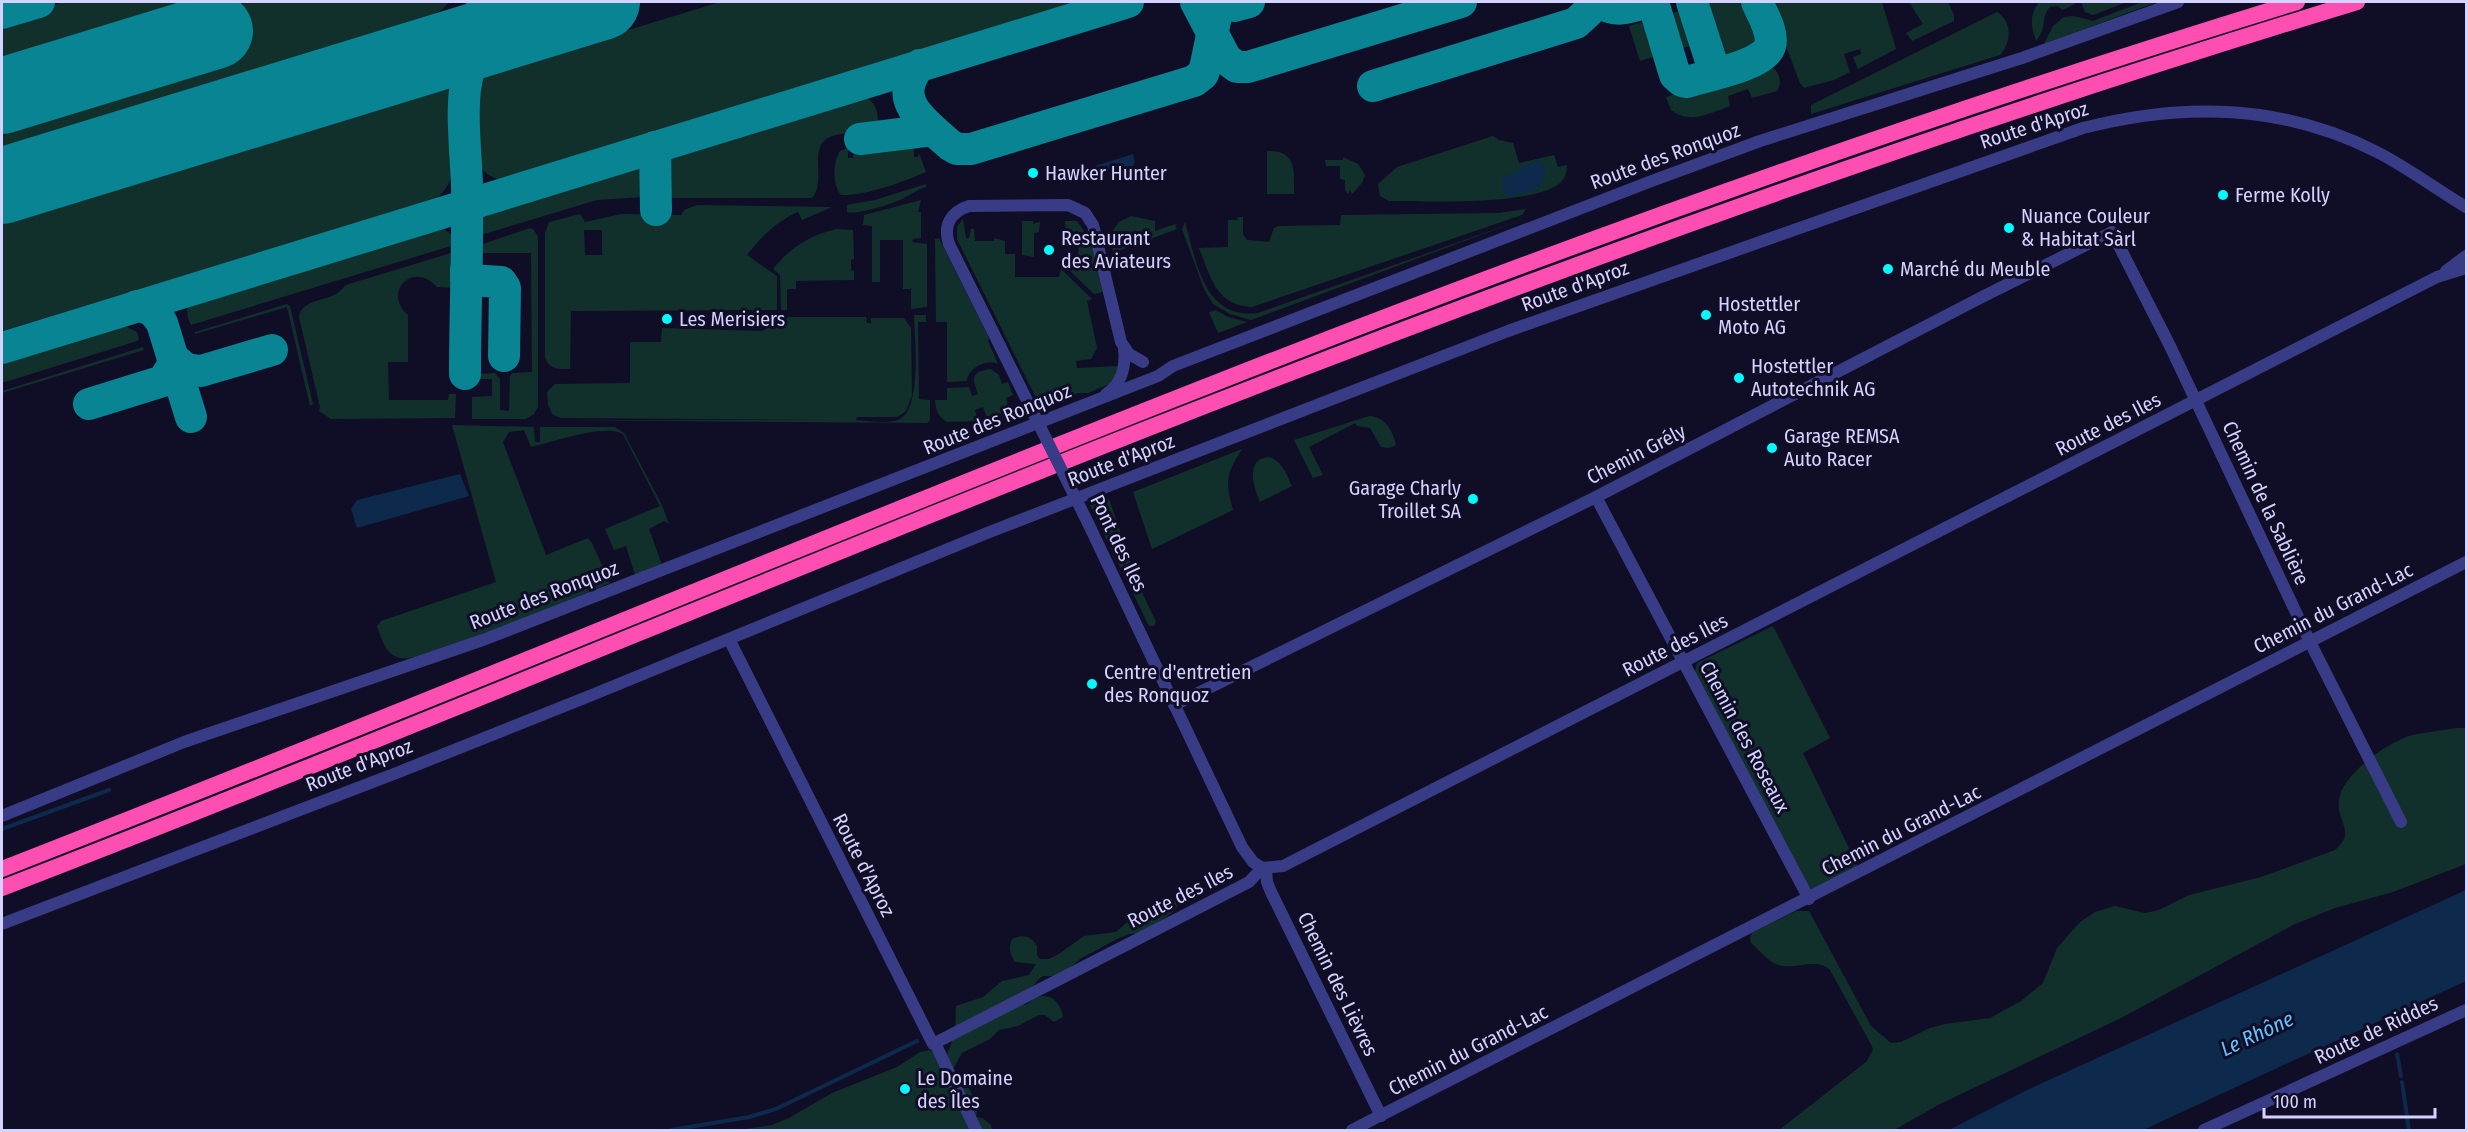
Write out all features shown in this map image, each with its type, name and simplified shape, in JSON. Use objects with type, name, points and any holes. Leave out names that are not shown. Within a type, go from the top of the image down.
[{"type":"highway","points":[[2,869],[1028,457],[1426,302],[1622,228],[1862,144],[2014,92],[2297,2]]},
{"type":"highway","points":[[2,888],[264,785],[1135,434],[1450,312],[1744,204],[1967,126],[2357,2]]},
{"type":"street","name":"Route des Ronquoz","points":[[2,816],[184,742],[483,640],[1123,390],[1158,376],[1173,366],[1716,157],[2022,58],[2178,2]]},
{"type":"street","name":"Route d'Aproz","points":[[2,924],[420,763],[987,533],[1510,335],[2083,128],[2163,112],[2238,112],[2286,120],[2315,127],[2377,152],[2466,207]]},
{"type":"street","name":"Route d'Aproz","points":[[2447,195],[2466,215]]},
{"type":"street","name":"Pont des Iles","points":[[1124,348],[1093,225],[1085,213],[1068,206],[969,206],[960,209],[948,221],[946,230],[948,239],[1088,523],[1242,847],[1252,862],[1264,869]]},
{"type":"street","name":"Chemin de la Sablière","points":[[2112,232],[2310,642],[2401,822]]},
{"type":"street","name":"Chemin Grély","points":[[1174,705],[1596,497],[2112,232]]},
{"type":"street","name":"Route des Iles","points":[[2438,277],[2466,256]]},
{"type":"street","name":"Route des Iles","points":[[934,1044],[1249,882],[1264,869],[1283,866],[2438,277],[2466,268]]},
{"type":"street","points":[[1123,390],[1135,379],[1143,362],[1129,354],[1124,348]]},
{"type":"street","points":[[1123,372],[1124,348]]},
{"type":"street","name":"Route des Ronquoz","points":[[1097,400],[1112,390],[1131,364],[1143,362],[1156,366],[1173,366]]},
{"type":"street","name":"Chemin des Roseaux","points":[[1596,497],[1809,899]]},
{"type":"street","name":"Chemin du Grand-Lac","points":[[1352,1131],[2466,562]]},
{"type":"street","name":"Route d'Aproz","points":[[729,639],[976,1131]]},
{"type":"street","name":"Chemin des Lièvres","points":[[1264,869],[1271,892],[1381,1116]]},
{"type":"street","name":"Route de Riddes","points":[[2204,1131],[2466,1010]]},
{"type":"green space","points":[[1735,1],[1746,6],[1752,14],[1756,36],[1749,54],[1740,57],[1726,55],[1719,37],[1640,61],[1629,26],[1709,2]]},
{"type":"green space","points":[[63,2],[449,2],[443,9],[423,20],[2,150],[2,20]]},
{"type":"green space","points":[[720,2],[1099,2],[512,182],[493,177],[480,166],[474,154],[474,91],[484,74]]},
{"type":"green space","points":[[1769,2],[1882,2],[1896,49],[1858,69],[1853,57],[1861,54],[1860,49],[1844,54],[1850,72],[1834,80],[1804,88],[1800,83]]},
{"type":"green space","points":[[1909,2],[1948,2],[1954,15],[1954,21],[1912,41],[1906,33],[1923,24]]},
{"type":"green space","points":[[2039,2],[2074,2],[2075,4],[2062,10],[2058,6],[2050,7],[2036,41],[2032,21]]},
{"type":"green space","points":[[2081,2],[2127,2],[2093,15],[2085,12]]},
{"type":"green space","points":[[2142,2],[2157,2],[2044,44],[2053,26],[2064,17],[2074,16],[2093,21]]},
{"type":"green space","points":[[1997,12],[2006,21],[2009,33],[2004,50],[2000,55],[1811,114],[1811,105]]},
{"type":"green space","points":[[1770,66],[1776,70],[1779,77],[1780,84],[1777,91],[1752,98],[1748,89],[1728,96],[1730,106],[1708,114],[1686,117],[1678,114],[1671,110],[1666,97]]},
{"type":"green space","points":[[439,88],[451,92],[457,103],[456,162],[447,186],[438,198],[425,208],[227,268],[183,276],[2,331],[2,223]]},
{"type":"green space","points":[[855,95],[866,97],[873,103],[878,123],[867,130],[837,135],[825,140],[819,152],[818,184],[812,198],[669,198],[671,151]]},
{"type":"green space","points":[[1493,136],[1513,143],[1519,163],[1554,155],[1558,167],[1567,165],[1564,178],[1548,190],[1506,199],[1389,201],[1380,196],[1378,184],[1397,167]]},
{"type":"green space","points":[[848,148],[848,158],[853,158],[854,148],[914,148],[914,157],[918,157],[919,153],[926,172],[872,191],[841,195],[834,173],[840,151]]},
{"type":"green space","points":[[1267,151],[1284,154],[1289,158],[1293,170],[1294,194],[1267,194]]},
{"type":"green space","points":[[1343,157],[1358,164],[1365,175],[1362,183],[1352,194],[1350,190],[1348,194],[1345,190],[1345,180],[1340,179],[1340,166],[1326,166],[1325,160],[1343,160]]},
{"type":"green space","points":[[631,164],[642,171],[643,197],[597,200],[474,237],[472,235],[475,223],[486,208]]},
{"type":"green space","points":[[926,184],[926,187],[881,207],[847,212],[847,205],[875,200]]},
{"type":"green space","points":[[921,200],[918,212],[921,212],[921,238],[913,239],[912,242],[927,244],[927,307],[911,309],[911,289],[903,289],[903,240],[880,240],[880,282],[872,282],[872,226],[863,225],[864,215]]},
{"type":"green space","points":[[697,205],[832,207],[802,220],[798,212],[790,216],[770,230],[747,255],[777,276],[777,310],[571,311],[570,369],[552,367],[545,357],[545,233],[549,222],[580,214],[585,222],[621,214],[681,215],[684,210]],"holes":[[[584,230],[602,230],[602,255],[585,255]]]},
{"type":"green space","points":[[1526,209],[1522,215],[1252,307],[1230,301],[1222,295],[1211,279],[1199,248],[1228,247],[1228,220],[1237,220],[1238,217],[1243,217],[1243,234],[1247,240],[1269,242],[1274,228],[1278,226],[1340,225],[1341,215],[1499,213]]},
{"type":"green space","points":[[1131,216],[1155,221],[1155,231],[1175,224],[1177,229],[1113,253],[1111,233],[1119,222]]},
{"type":"green space","points":[[1527,218],[1251,320],[1230,314],[1213,304],[1204,289],[1182,229],[1185,222],[1198,269],[1214,297],[1225,307],[1240,313],[1258,313]]},
{"type":"green space","points":[[963,219],[966,238],[969,238],[971,229],[974,229],[975,241],[994,241],[994,238],[1005,241],[1005,254],[1015,254],[1015,277],[1059,277],[1061,269],[1092,299],[1087,301],[1097,348],[1091,359],[1076,361],[1077,368],[1119,366],[1112,383],[1088,393],[1078,393],[1041,408],[957,239],[957,227]]},
{"type":"green space","points":[[1022,221],[1033,221],[1033,224],[1040,222],[1039,232],[1034,233],[1034,257],[1022,255]]},
{"type":"green space","points":[[1065,221],[1077,221],[1091,241],[1103,292],[1094,294],[1065,266],[1065,260],[1078,259],[1079,238],[1066,237]]},
{"type":"green space","points":[[431,225],[449,233],[455,242],[451,246],[191,325],[189,321],[187,312],[191,298]]},
{"type":"green space","points":[[530,228],[538,237],[538,407],[534,414],[526,419],[472,419],[472,397],[492,396],[492,379],[477,379],[474,374],[495,373],[500,379],[500,410],[509,411],[510,376],[512,373],[532,372],[531,253],[473,253],[474,247]]},
{"type":"green space","points":[[836,229],[853,230],[854,259],[851,260],[851,270],[854,271],[854,280],[796,281],[796,289],[787,289],[787,310],[781,310],[780,275],[773,269],[801,243]]},
{"type":"green space","points":[[939,238],[989,338],[988,341],[998,364],[988,363],[978,366],[968,376],[967,381],[947,382],[947,322],[936,322],[935,239]]},
{"type":"green space","points":[[451,253],[456,257],[456,288],[437,287],[428,280],[418,277],[410,278],[399,289],[398,298],[408,315],[408,362],[388,362],[389,400],[448,400],[449,394],[456,394],[455,418],[331,419],[319,411],[320,407],[299,317],[304,308],[313,302],[336,294],[346,285]]},
{"type":"green space","points":[[287,304],[290,306],[313,404],[310,406],[287,307],[195,334],[195,332]]},
{"type":"green space","points":[[1216,310],[1228,317],[1247,322],[1218,333],[1209,312]]},
{"type":"green space","points":[[914,315],[926,315],[926,322],[918,322],[919,399],[930,400],[930,420],[927,423],[562,420],[829,420],[561,418],[553,415],[548,405],[547,392],[555,384],[630,383],[630,342],[661,342],[662,328],[762,331],[788,317],[866,317],[867,323],[871,323],[871,318],[904,318],[911,328],[912,395],[906,411],[897,417],[857,417],[856,420],[877,422],[898,420],[906,414],[914,389],[916,356]]},
{"type":"green space","points":[[125,326],[137,332],[139,339],[137,341],[2,383],[2,363]]},
{"type":"green space","points":[[143,347],[144,350],[2,393],[2,391]]},
{"type":"green space","points":[[991,369],[999,375],[1002,384],[1008,382],[1013,395],[1006,398],[1009,410],[990,418],[987,417],[983,407],[975,410],[978,421],[947,422],[941,418],[935,400],[947,400],[947,388],[969,387],[972,396],[978,394],[974,377],[979,372]]},
{"type":"green space","points":[[1369,416],[1380,419],[1387,425],[1396,445],[1389,448],[1381,447],[1370,428],[1357,426],[1355,423],[1309,447],[1323,475],[1313,478],[1294,440]]},
{"type":"green space","points":[[452,425],[534,427],[535,442],[540,442],[540,427],[615,427],[624,433],[662,505],[669,524],[664,521],[649,529],[662,565],[635,575],[626,546],[614,550],[605,529],[660,506],[623,434],[614,431],[591,432],[531,447],[524,430],[509,432],[503,442],[546,555],[588,538],[610,583],[438,651],[414,657],[395,656],[388,650],[380,636],[377,626],[381,621],[496,582]]},
{"type":"green space","points":[[1242,449],[1228,478],[1233,510],[1152,549],[1133,492]]},
{"type":"green space","points":[[1269,457],[1280,465],[1292,486],[1260,502],[1253,481],[1254,468],[1261,459]]},
{"type":"green space","points":[[1109,499],[1138,584],[1156,622],[1154,626],[1149,626],[1090,505]]},
{"type":"green space","points":[[1773,626],[1830,738],[1803,753],[1859,869],[1809,890],[1695,672],[1697,663]]},
{"type":"green space","points":[[2466,728],[2466,864],[2393,892],[2335,908],[2293,925],[2121,1018],[1940,1104],[1894,1130],[1779,1130],[1866,1062],[1873,1050],[1830,970],[1818,964],[1783,966],[1776,964],[1751,943],[1752,933],[1796,911],[1809,911],[1871,1026],[1891,1043],[1901,1042],[1930,1028],[1945,1024],[1990,1018],[2021,1001],[2043,983],[2057,948],[2080,922],[2095,912],[2115,906],[2145,913],[2159,910],[2189,895],[2261,877],[2335,850],[2341,843],[2345,832],[2339,800],[2348,780],[2357,770],[2379,752],[2402,739],[2412,735]]},
{"type":"green space","points":[[1172,900],[1177,906],[1174,911],[1144,933],[1129,934],[1115,940],[1080,959],[1065,972],[1056,976],[1043,976],[1039,979],[1027,993],[1023,1004],[1040,997],[1050,997],[1060,1007],[1063,1017],[1054,1022],[1045,1015],[1039,1015],[1018,1026],[999,1030],[990,1039],[962,1053],[950,1074],[953,1083],[966,1083],[978,1105],[976,1117],[982,1118],[991,1125],[992,1130],[739,1130],[772,1125],[789,1118],[832,1093],[897,1067],[920,1052],[930,1050],[946,1057],[955,1034],[956,1006],[983,997],[1002,981],[1029,975],[1036,964],[1015,962],[1010,951],[1012,939],[1023,936],[1029,938],[1037,946],[1037,955],[1040,959],[1049,959],[1084,936],[1116,932],[1134,916]]},
{"type":"water","points":[[1133,154],[1135,162],[1132,168],[1096,169],[1095,166]]},
{"type":"water","points":[[1539,160],[1546,171],[1538,189],[1507,197],[1502,186],[1502,178]]},
{"type":"water","points":[[460,474],[469,496],[357,528],[351,509],[357,500]]},
{"type":"water","name":"Le Rhône","points":[[2466,890],[2466,981],[2143,1130],[1949,1130],[2027,1090]]},
{"type":"waterway","points":[[2,829],[109,790]]},
{"type":"waterway","points":[[671,1130],[749,1117],[776,1109],[917,1041]]},
{"type":"waterway","points":[[2397,1054],[2401,1076]]},
{"type":"waterway","points":[[2402,1082],[2409,1130]]},
{"type":"taxiway","points":[[2,13],[39,2]]},
{"type":"taxiway","points":[[439,52],[468,33],[478,20],[483,2]]},
{"type":"taxiway","points":[[501,2],[509,7],[535,14],[572,11]]},
{"type":"taxiway","points":[[2,348],[1128,2]]},
{"type":"taxiway","points":[[1196,2],[1226,59],[1237,67],[1248,67],[1461,2]]},
{"type":"taxiway","points":[[920,65],[912,78],[909,89],[914,110],[950,145],[957,149],[971,149],[1194,81],[1203,74],[1219,2]]},
{"type":"taxiway","points":[[1234,6],[1249,2]]},
{"type":"taxiway","points":[[1373,86],[1576,23],[1589,11],[1593,2]]},
{"type":"taxiway","points":[[1600,2],[1617,9],[1647,2]]},
{"type":"taxiway","points":[[1653,2],[1675,75],[1687,82],[1747,64],[1766,53],[1770,46],[1770,35],[1757,2]]},
{"type":"taxiway","points":[[1692,2],[1712,64],[1714,68],[1723,71]]},
{"type":"taxiway","points":[[465,374],[467,185],[464,96],[469,70],[475,58],[488,43],[506,31]]},
{"type":"taxiway","points":[[860,139],[933,130]]},
{"type":"taxiway","points":[[655,147],[656,210]]},
{"type":"taxiway","points":[[466,270],[466,277],[470,280],[501,282],[505,288],[504,356]]},
{"type":"taxiway","points":[[137,306],[152,311],[162,323],[191,417]]},
{"type":"taxiway","points":[[173,358],[186,369],[201,371],[272,350]]},
{"type":"taxiway","points":[[89,404],[163,381],[172,367],[173,358]]},
{"type":"runway","points":[[2,186],[602,2]]},
{"type":"runway","points":[[2,96],[215,31]]},
{"type":"place","name":"Hawker Hunter","points":[[1033,173]]},
{"type":"place","name":"Ferme Kolly","points":[[2223,195]]},
{"type":"place","name":"Nuance Couleur & Habitat Sàrl","points":[[2009,228]]},
{"type":"place","name":"Restaurant des Aviateurs","points":[[1049,250]]},
{"type":"place","name":"Marché du Meuble","points":[[1888,269]]},
{"type":"place","name":"Hostettler Moto AG","points":[[1706,315]]},
{"type":"place","name":"Les Merisiers","points":[[667,319]]},
{"type":"place","name":"Hostettler Autotechnik AG","points":[[1739,378]]},
{"type":"place","name":"Garage REMSA Auto Racer","points":[[1772,448]]},
{"type":"place","name":"Garage Charly Troillet SA","points":[[1473,499]]},
{"type":"place","name":"Centre d'entretien des Ronquoz","points":[[1092,684]]},
{"type":"place","name":"Le Domaine des Îles","points":[[905,1089]]}]
